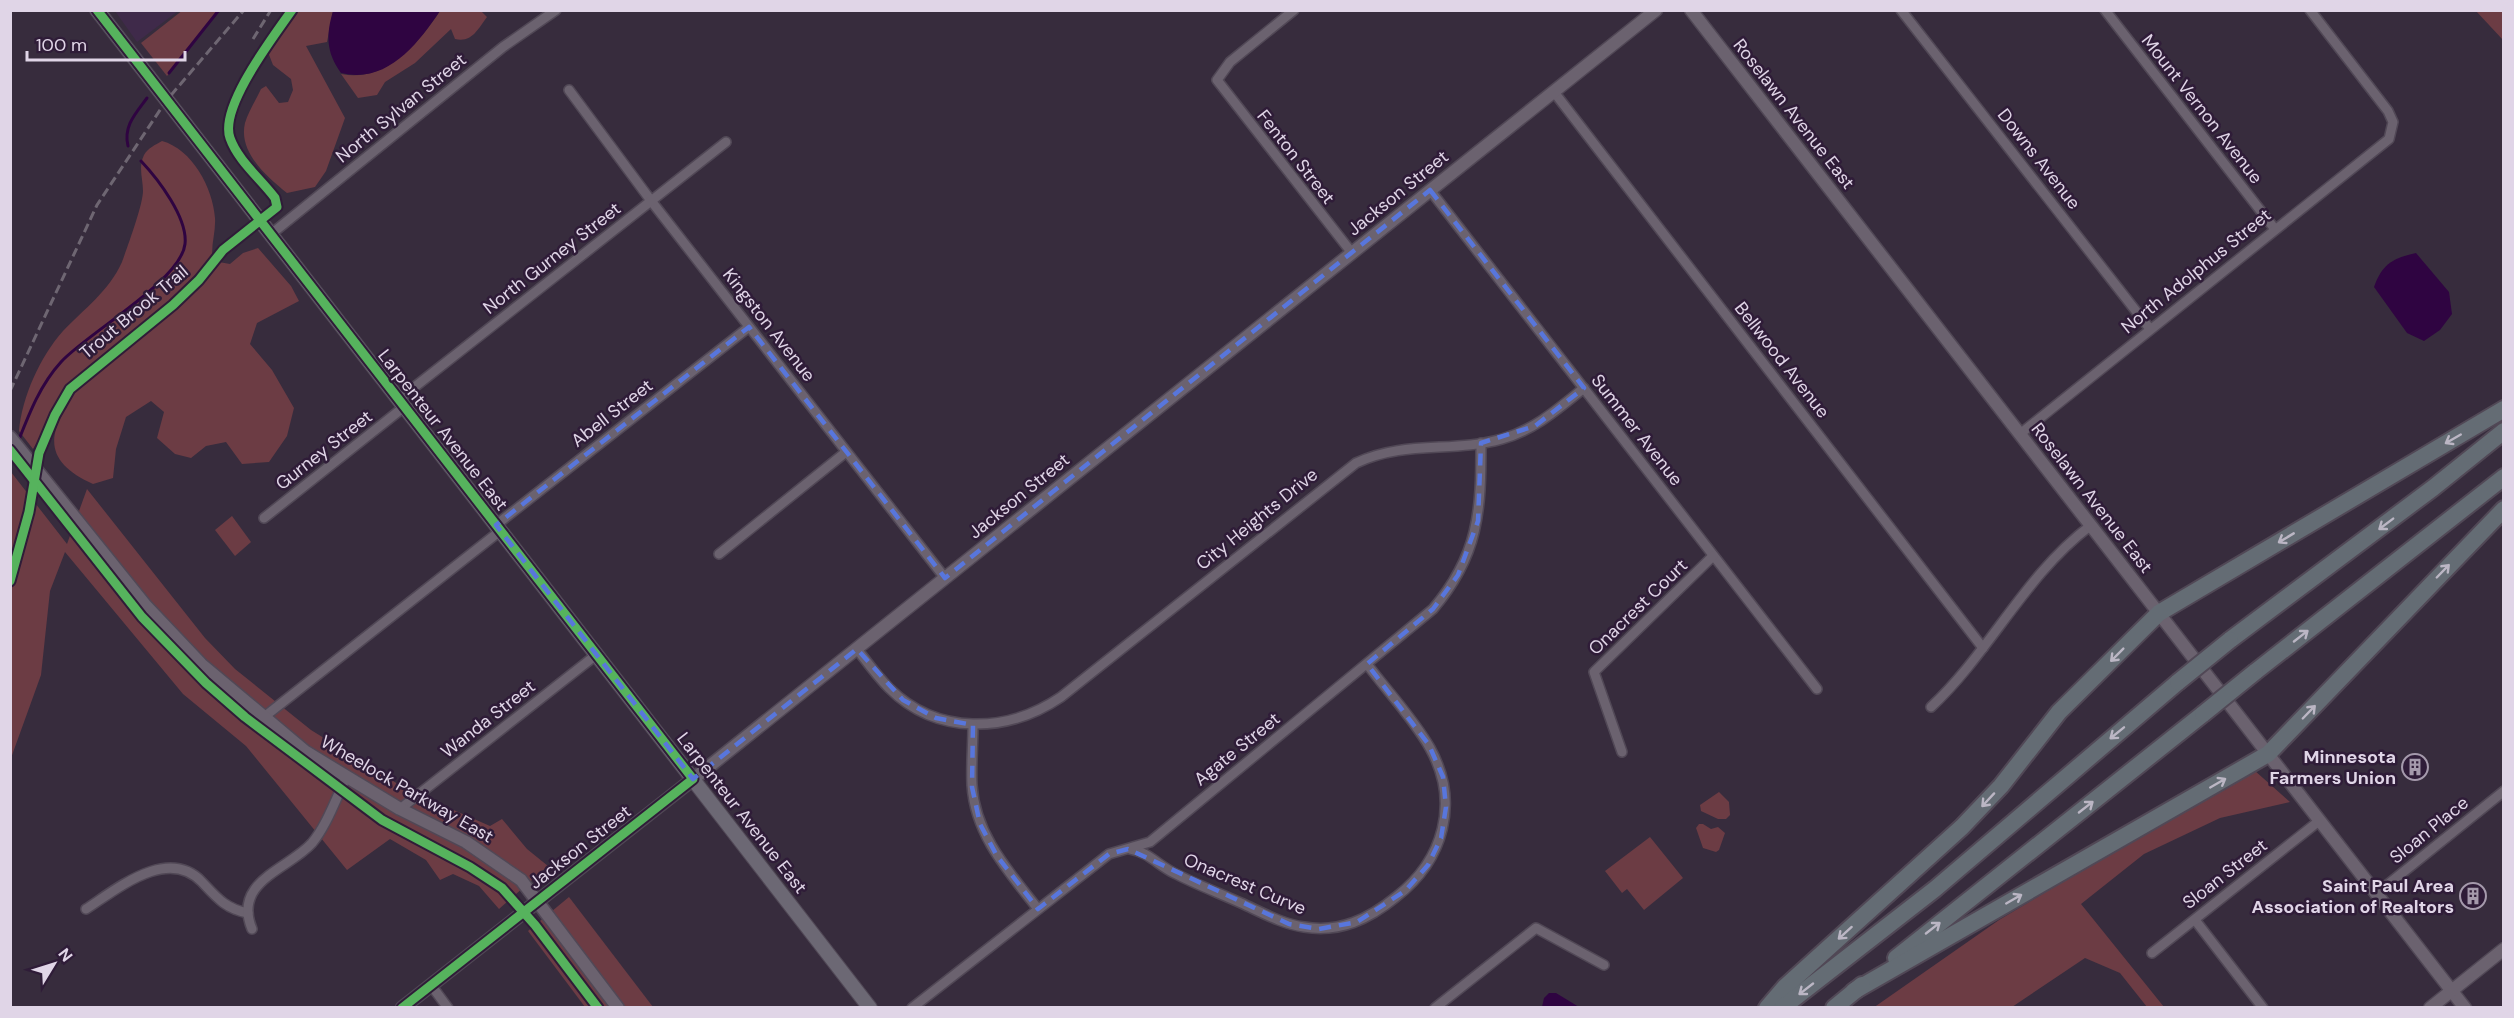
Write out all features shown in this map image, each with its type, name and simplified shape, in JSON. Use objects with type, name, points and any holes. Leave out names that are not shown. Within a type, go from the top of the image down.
[{"type":"highway","points":[[1767,1008],[1809,966],[1962,827],[2001,786],[2059,712],[2158,613],[2504,409]]},
{"type":"highway","points":[[1782,1008],[1935,889],[2230,640],[2424,495],[2504,431]]},
{"type":"highway","points":[[1834,1008],[2255,672],[2504,477]]},
{"type":"highway","points":[[1854,991],[2268,754],[2504,509]]},
{"type":"main road","name":"Larpenteur Avenue East","points":[[97,10],[870,1008]]},
{"type":"street","name":"North Sylvan Street","points":[[270,235],[503,47],[556,10]]},
{"type":"street","name":"Fenton Street","points":[[1294,10],[1230,62],[1217,80],[1352,253]]},
{"type":"street","name":"Jackson Street","points":[[402,1008],[693,779],[1656,10]]},
{"type":"street","name":"Roselawn Avenue East","points":[[1691,10],[2465,1008]]},
{"type":"street","name":"Downs Avenue","points":[[1901,10],[2150,329]]},
{"type":"street","name":"Mount Vernon Avenue","points":[[2105,10],[2274,228]]},
{"type":"street","name":"North Adolphus Street","points":[[2020,434],[2274,228],[2384,144],[2392,133],[2393,122],[2388,111],[2310,10]]},
{"type":"street","name":"Kingston Avenue","points":[[569,90],[652,202],[945,578]]},
{"type":"street","name":"Bellwood Avenue","points":[[1554,92],[1983,648]]},
{"type":"street","name":"North Gurney Street","points":[[401,404],[726,142]]},
{"type":"street","name":"Summer Avenue","points":[[1430,190],[1817,689]]},
{"type":"street","name":"Abell Street","points":[[264,717],[749,327]]},
{"type":"street","name":"City Heights Drive","points":[[974,725],[1000,724],[1027,717],[1061,697],[1356,463],[1392,450],[1481,443],[1518,434],[1535,426],[1584,388]]},
{"type":"street","name":"Gurney Street","points":[[264,518],[401,404]]},
{"type":"street","name":"Wheelock Parkway East","points":[[10,437],[172,634],[226,686],[306,752],[400,809],[466,842],[521,880],[618,1008]]},
{"type":"street","name":"Agate Street","points":[[912,1008],[1109,854],[1150,842],[1433,609],[1458,575],[1470,549],[1478,521],[1481,443]]},
{"type":"street","points":[[719,554],[846,452]]},
{"type":"street","points":[[1931,707],[1963,674],[2054,556],[2090,526]]},
{"type":"street","name":"Onacrest Court","points":[[1622,752],[1594,672],[1713,556]]},
{"type":"street","points":[[857,648],[877,675],[903,700],[936,718],[974,725],[972,787],[980,824],[997,856],[1038,909]]},
{"type":"street","name":"Wanda Street","points":[[400,809],[596,655]]},
{"type":"street","name":"Onacrest Curve","points":[[1128,849],[1146,854],[1173,872],[1297,926],[1319,929],[1338,927],[1357,922],[1385,906],[1416,880],[1436,852],[1445,823],[1445,792],[1437,762],[1429,745],[1367,664]]},
{"type":"street","points":[[252,929],[248,913],[251,898],[262,880],[312,843],[346,778]]},
{"type":"street","name":"Sloan Place","points":[[2376,894],[2504,791]]},
{"type":"street","name":"Sloan Street","points":[[2152,953],[2319,821]]},
{"type":"street","points":[[86,909],[140,876],[173,867],[192,873],[226,906],[248,913]]},
{"type":"street","points":[[2195,920],[2263,1008]]},
{"type":"street","points":[[1435,1008],[1536,928],[1604,965]]},
{"type":"street","points":[[2430,1008],[2504,949]]},
{"type":"street","points":[[431,984],[448,1008]]},
{"type":"highlighted area","points":[[1430,190],[1584,388],[1535,426],[1481,443],[1478,521],[1458,575],[1433,609],[1367,664],[1429,745],[1443,777],[1446,807],[1441,838],[1428,865],[1405,891],[1357,922],[1319,929],[1289,924],[1128,849],[1109,854],[1038,909],[997,856],[980,824],[972,787],[973,725],[936,718],[903,700],[857,649],[693,779],[496,525],[749,327],[945,578]]},
{"type":"shaded area","points":[[183,10],[219,11],[167,76],[141,43]]},
{"type":"shaded area","points":[[333,10],[440,11],[421,37],[399,59],[373,73],[358,75],[341,73],[332,58],[328,36]]},
{"type":"shaded area","points":[[115,11],[178,11],[137,42]]},
{"type":"shaded area","points":[[292,11],[333,11],[327,42],[306,46],[345,118],[326,171],[315,187],[287,193],[256,163],[250,154],[244,134],[246,119],[261,89],[266,86],[279,103],[288,102],[293,90],[291,79],[273,65],[266,47]]},
{"type":"shaded area","points":[[440,11],[481,11],[487,17],[474,34],[466,39],[455,39],[451,29],[415,63],[385,82],[377,95],[358,98],[341,74],[372,73],[386,67],[411,48]]},
{"type":"shaded area","points":[[2476,11],[2503,11],[2503,40]]},
{"type":"shaded area","points":[[162,141],[183,152],[199,171],[210,194],[215,218],[213,261],[230,264],[243,253],[258,248],[291,286],[299,301],[257,323],[250,344],[272,370],[294,408],[287,436],[269,462],[242,464],[226,442],[206,446],[191,458],[175,454],[157,438],[164,412],[151,401],[126,417],[116,449],[113,478],[93,484],[69,470],[56,453],[55,432],[67,407],[65,397],[33,449],[19,431],[21,418],[28,391],[47,353],[63,331],[96,299],[117,272],[142,197],[142,160],[148,150]]},
{"type":"shaded area","points":[[2416,253],[2449,292],[2452,314],[2440,330],[2424,341],[2407,333],[2374,287],[2389,263]]},
{"type":"shaded area","points":[[11,472],[67,544],[87,489],[205,638],[235,669],[311,730],[406,789],[490,826],[502,819],[527,849],[548,866],[499,909],[479,886],[453,874],[440,880],[426,860],[390,839],[347,870],[246,746],[183,694],[65,552],[50,591],[41,675],[11,758]]},
{"type":"shaded area","points":[[232,516],[251,542],[235,556],[215,530]]},
{"type":"shaded area","points":[[2254,770],[2290,802],[2220,818],[2144,854],[2081,904],[2164,1007],[2147,1007],[2120,973],[2085,958],[2012,1007],[1873,1008],[1999,920],[2244,773]]},
{"type":"shaded area","points":[[1719,792],[1729,802],[1730,815],[1726,819],[1718,819],[1701,811],[1700,805]]},
{"type":"shaded area","points":[[1699,824],[1711,829],[1718,827],[1725,833],[1719,850],[1716,852],[1703,848],[1696,828]]},
{"type":"shaded area","points":[[1650,837],[1683,878],[1644,910],[1627,889],[1622,893],[1605,871]]},
{"type":"shaded area","points":[[569,897],[653,1007],[585,1007],[528,931]]},
{"type":"shaded area","points":[[1549,993],[1556,993],[1579,1007],[1542,1007],[1544,998]]},
{"type":"waterway","points":[[169,73],[219,10]]},
{"type":"waterway","points":[[128,146],[129,126],[147,98]]},
{"type":"waterway","points":[[18,442],[41,390],[61,362],[73,350],[151,290],[180,259],[185,244],[182,223],[163,188],[141,161]]},
{"type":"waterway","points":[[10,462],[15,448]]},
{"type":"railway","points":[[10,391],[97,205],[166,101],[244,10]]},
{"type":"railway","points":[[253,39],[271,10]]},
{"type":"cycle path","points":[[97,10],[693,779],[402,1008]]},
{"type":"cycle path","name":"Trout Brook Trail","points":[[10,581],[29,512],[39,453],[55,415],[70,389],[173,305],[199,280],[223,250],[277,207],[275,198],[244,162],[234,146],[230,138],[229,125],[240,91],[250,72],[292,10]]},
{"type":"cycle path","points":[[10,450],[142,617],[206,683],[245,717],[382,820],[470,867],[502,888],[535,925],[598,1008]]},
{"type":"place","name":"Minnesota Farmers Union","points":[[2415,767]]},
{"type":"place","name":"Saint Paul Area Association of Realtors","points":[[2473,896]]}]
